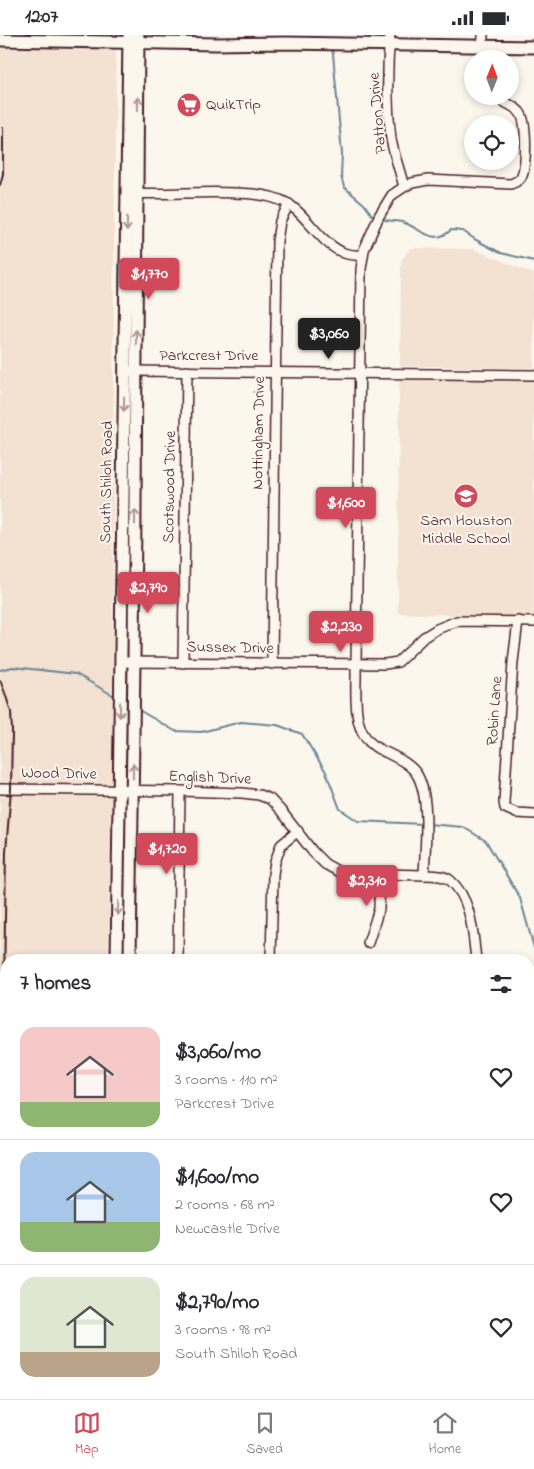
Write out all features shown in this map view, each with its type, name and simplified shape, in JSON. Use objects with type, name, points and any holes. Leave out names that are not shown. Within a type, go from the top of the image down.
[{"type":"main road","points":[[286,35],[390,39]]},
{"type":"main road","points":[[0,39],[534,40]]},
{"type":"main road","name":"South Shiloh Road","points":[[117,954],[118,791],[130,371],[134,39]]},
{"type":"main road","points":[[483,40],[534,47]]},
{"type":"main road","name":"South Shiloh Road","points":[[130,371],[134,662],[130,954]]},
{"type":"street","name":"Patton Drive","points":[[390,39],[388,87],[392,139],[404,187]]},
{"type":"street","points":[[424,875],[425,802],[423,789],[416,773],[396,757],[375,747],[365,738],[359,728],[357,719],[356,665],[362,256],[379,216],[392,195],[412,183],[428,180],[511,183],[516,182],[521,177],[525,162],[525,129],[521,115],[516,109],[508,105]]},
{"type":"street","points":[[132,193],[215,192],[262,194],[289,204],[329,245],[345,254],[362,256]]},
{"type":"street","name":"Nottingham Drive","points":[[272,664],[277,235],[280,221],[289,204]]},
{"type":"street","name":"Parkcrest Drive","points":[[130,371],[534,375]]},
{"type":"street","name":"Scotswood Drive","points":[[184,663],[187,371]]},
{"type":"street","name":"Sussex Drive","points":[[121,662],[385,664],[398,662],[424,637],[437,629],[457,621],[534,622]]},
{"type":"street","name":"Robin Lane","points":[[518,621],[513,662],[504,802],[505,808],[511,811],[534,814]]},
{"type":"street","name":"Wood Drive","points":[[0,789],[118,791]]},
{"type":"street","name":"English Drive","points":[[118,791],[180,791],[259,795],[270,799],[298,831],[313,852],[340,873],[424,875],[450,880],[462,895],[469,909],[475,954]]},
{"type":"street","points":[[178,954],[180,791]]},
{"type":"street","points":[[271,954],[272,874],[282,845],[298,831]]},
{"type":"street","points":[[368,943],[379,909],[380,874]]},
{"type":"shaded area","points":[[0,44],[116,45],[112,764],[108,954],[0,954]]},
{"type":"shaded area","points":[[410,248],[473,249],[534,274],[534,368],[400,366],[401,261]]},
{"type":"shaded area","name":"Sam Houston Middle School","points":[[399,378],[534,379],[534,618],[398,613]]},
{"type":"waterway","points":[[331,47],[342,154],[341,176],[344,187],[364,204],[372,215]]},
{"type":"waterway","points":[[385,220],[405,223],[433,237],[445,235],[451,230],[463,231],[501,253],[534,261]]},
{"type":"waterway","points":[[0,670],[13,667],[76,674],[116,697]]},
{"type":"waterway","points":[[137,709],[175,731],[201,732],[241,722],[277,725],[302,734],[326,772],[340,809],[358,821],[423,824]]},
{"type":"waterway","points":[[428,824],[463,827],[486,841],[520,898],[534,948]]},
{"type":"railway","points":[[0,185],[3,174],[3,128]]},
{"type":"railway","points":[[0,680],[11,712],[12,731],[11,789],[6,851],[4,954]]},
{"type":"place","name":"QuikTrip","points":[[189,105]]},
{"type":"place","name":"Sam Houston Middle School","points":[[466,496]]}]
